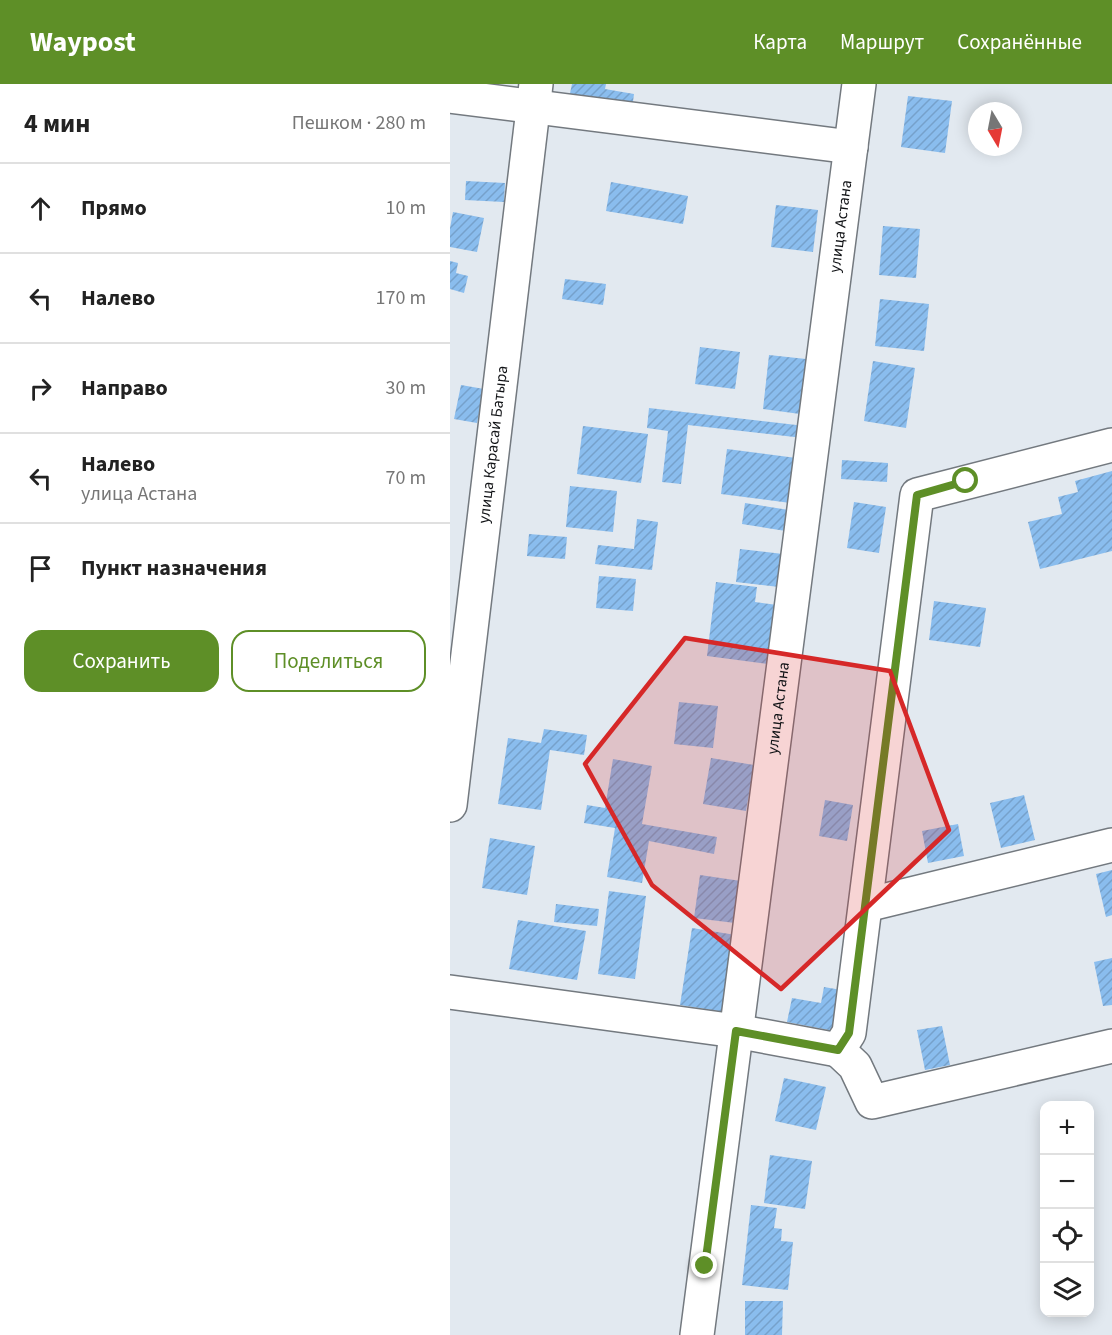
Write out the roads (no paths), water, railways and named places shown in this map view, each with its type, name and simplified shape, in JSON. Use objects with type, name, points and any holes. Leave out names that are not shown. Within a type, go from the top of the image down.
[{"type":"street","name":"улица Астана","points":[[698,1335],[859,84]]},
{"type":"street","points":[[450,96],[535,95],[851,147]]},
{"type":"street","name":"улица Карасай Батыра","points":[[450,805],[535,95]]},
{"type":"street","points":[[838,1050],[849,1033],[917,495],[1112,445]]},
{"type":"street","points":[[866,905],[1112,845]]},
{"type":"street","points":[[450,992],[736,1031],[838,1050],[855,1066],[872,1102],[1112,1046]]}]
